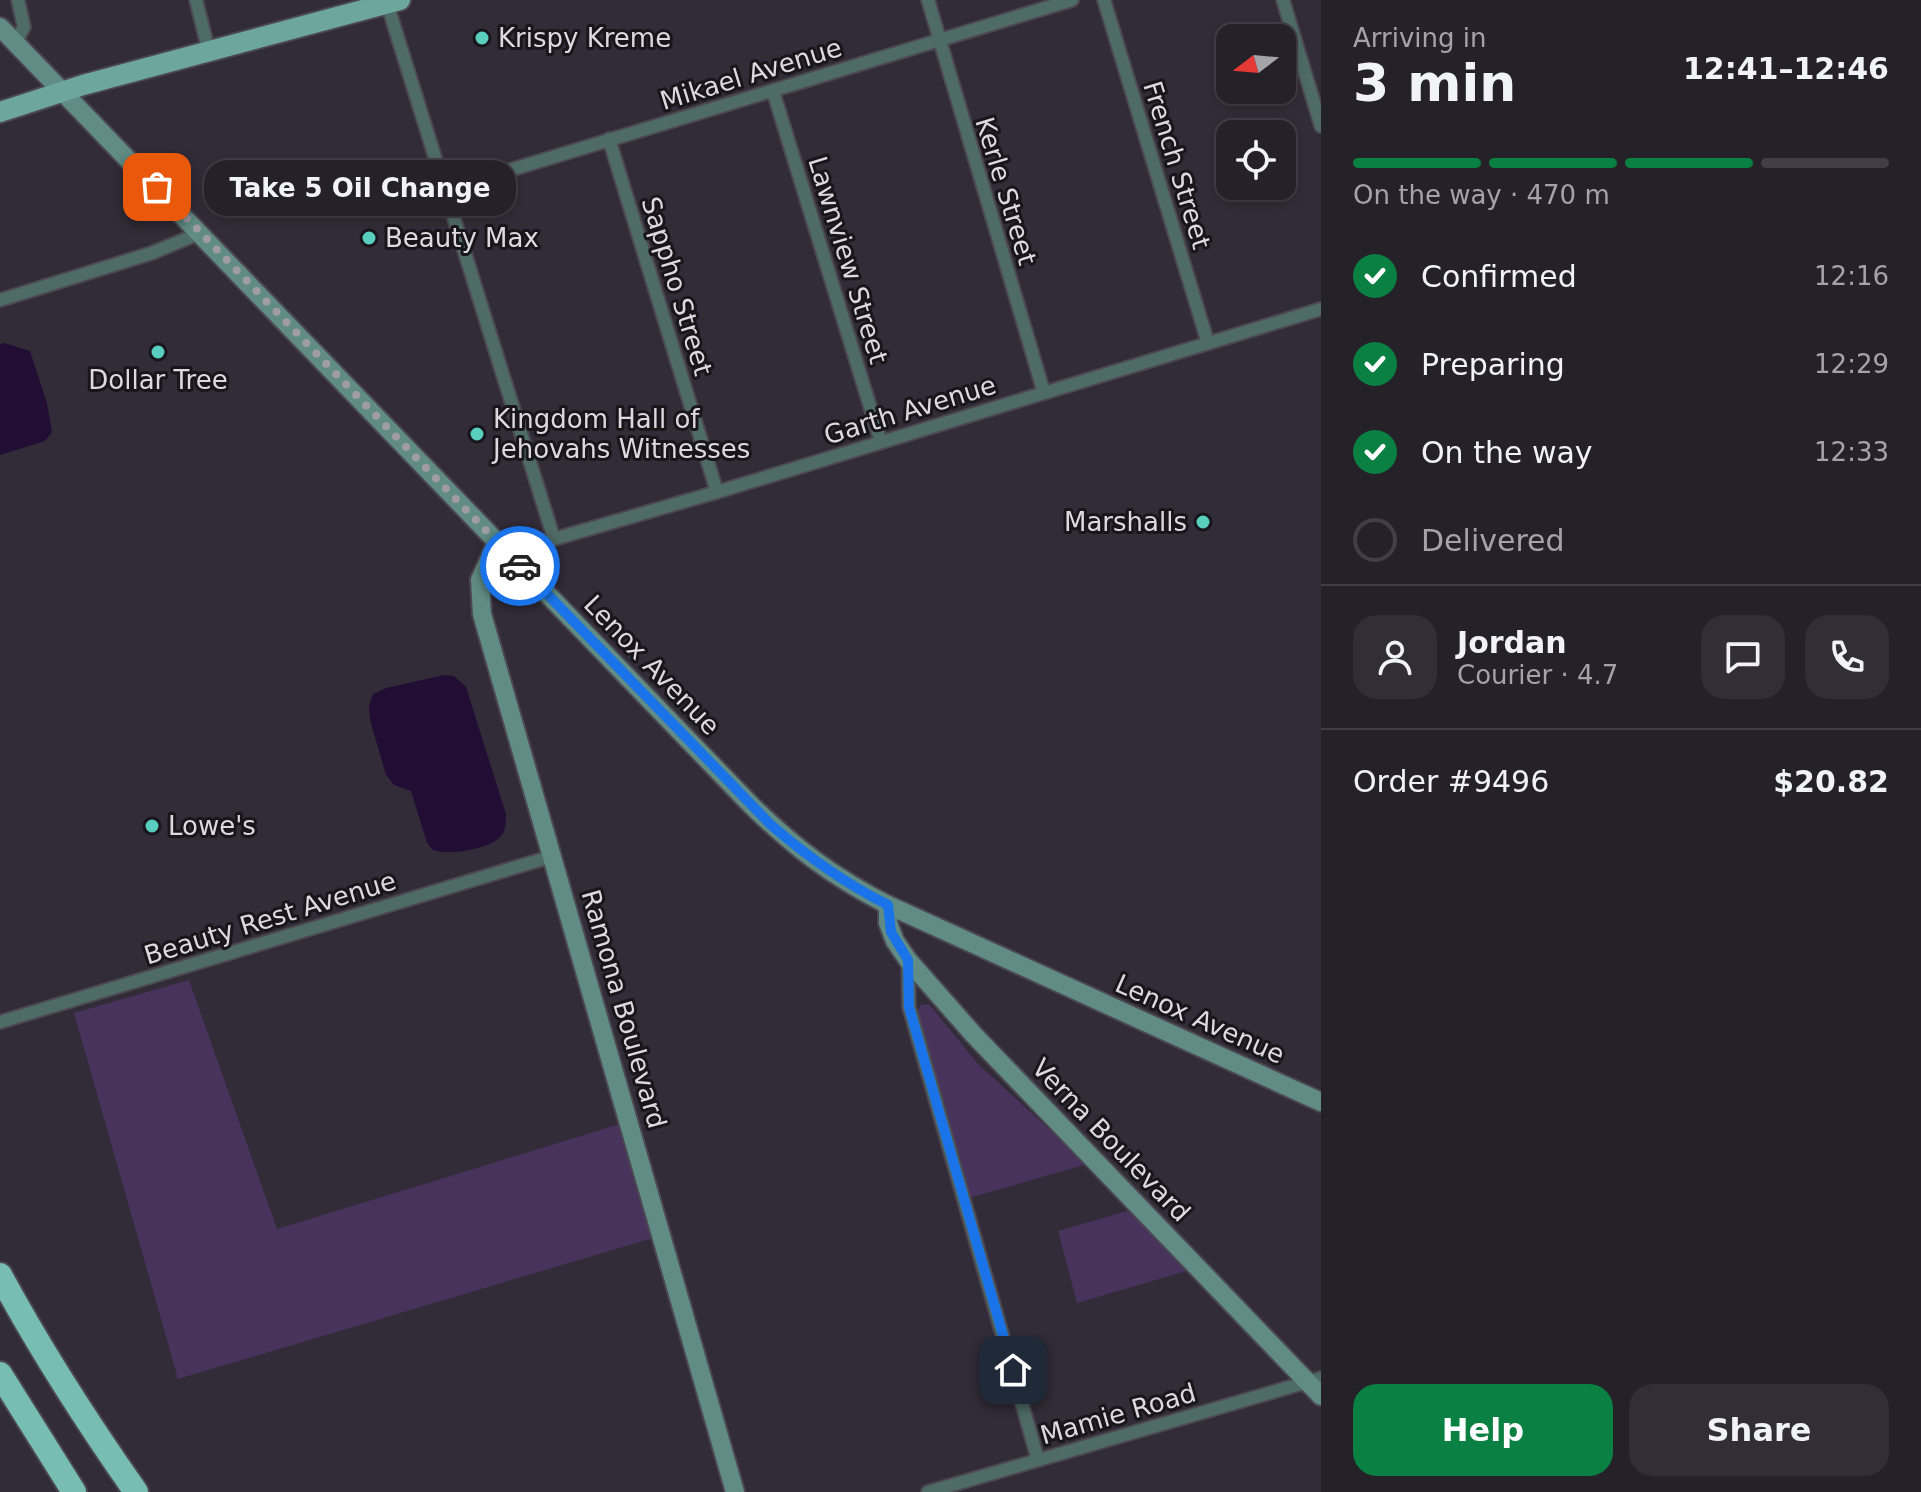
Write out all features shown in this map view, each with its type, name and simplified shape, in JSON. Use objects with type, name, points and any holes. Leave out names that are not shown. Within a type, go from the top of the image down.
[{"type":"highway","points":[[0,1275],[42,1350],[136,1492]]},
{"type":"highway","points":[[0,1374],[74,1492]]},
{"type":"main road","points":[[0,112],[391,1]]},
{"type":"main road","name":"Lenox Avenue","points":[[0,27],[771,825],[807,857],[851,886],[888,905],[1321,1102]]},
{"type":"main road","name":"Ramona Boulevard","points":[[497,542],[480,580],[482,614],[735,1492]]},
{"type":"main road","name":"Verna Boulevard","points":[[888,905],[891,932],[908,960],[974,1035],[1314,1380],[1321,1396]]},
{"type":"street","points":[[15,43],[24,27],[18,0]]},
{"type":"street","points":[[196,0],[209,52]]},
{"type":"street","name":"Kerle Street","points":[[928,0],[1044,393]]},
{"type":"street","name":"Mikael Avenue","points":[[444,190],[1072,0]]},
{"type":"street","name":"French Street","points":[[1104,0],[1208,343]]},
{"type":"street","points":[[1283,0],[1321,126]]},
{"type":"street","points":[[391,1],[444,190],[554,539]]},
{"type":"street","name":"Lawnview Street","points":[[773,91],[881,442]]},
{"type":"street","name":"Sappho Street","points":[[609,139],[717,492]]},
{"type":"street","points":[[0,300],[152,253],[200,233]]},
{"type":"street","name":"Garth Avenue","points":[[517,562],[554,539],[1321,309]]},
{"type":"street","name":"Beauty Rest Avenue","points":[[0,1022],[553,856]]},
{"type":"street","points":[[908,960],[909,1007],[1038,1460]]},
{"type":"street","name":"Mamie Road","points":[[928,1492],[1314,1380]]},
{"type":"shaded area","points":[[0,344],[30,351],[47,403],[52,432],[45,441],[0,455]]},
{"type":"shaded area","points":[[444,675],[454,676],[466,687],[506,814],[505,829],[499,839],[471,850],[449,852],[433,850],[427,843],[411,791],[394,785],[386,775],[370,720],[369,705],[373,694],[386,688]]},
{"type":"shaded area","points":[[189,980],[277,1229],[620,1124],[653,1238],[178,1379],[74,1013]]},
{"type":"shaded area","points":[[929,1004],[978,1064],[1087,1164],[969,1198],[918,1013],[920,1005]]},
{"type":"shaded area","points":[[1131,1210],[1190,1270],[1077,1303],[1058,1231]]},
{"type":"way so far","points":[[157,187],[520,566]]},
{"type":"place","name":"Krispy Kreme","points":[[482,38]]},
{"type":"place","name":"Take 5 Oil Change","points":[[157,187]]},
{"type":"place","name":"Beauty Max","points":[[369,238]]},
{"type":"place","name":"Dollar Tree","points":[[158,352]]},
{"type":"place","name":"Kingdom Hall of Jehovahs Witnesses","points":[[477,434]]},
{"type":"place","name":"Marshalls","points":[[1203,522]]},
{"type":"place","name":"Lowe's","points":[[152,826]]},
{"type":"route","points":[[520,566],[771,825],[807,857],[851,886],[888,905],[891,932],[908,960],[909,1007],[1013,1370]]}]
